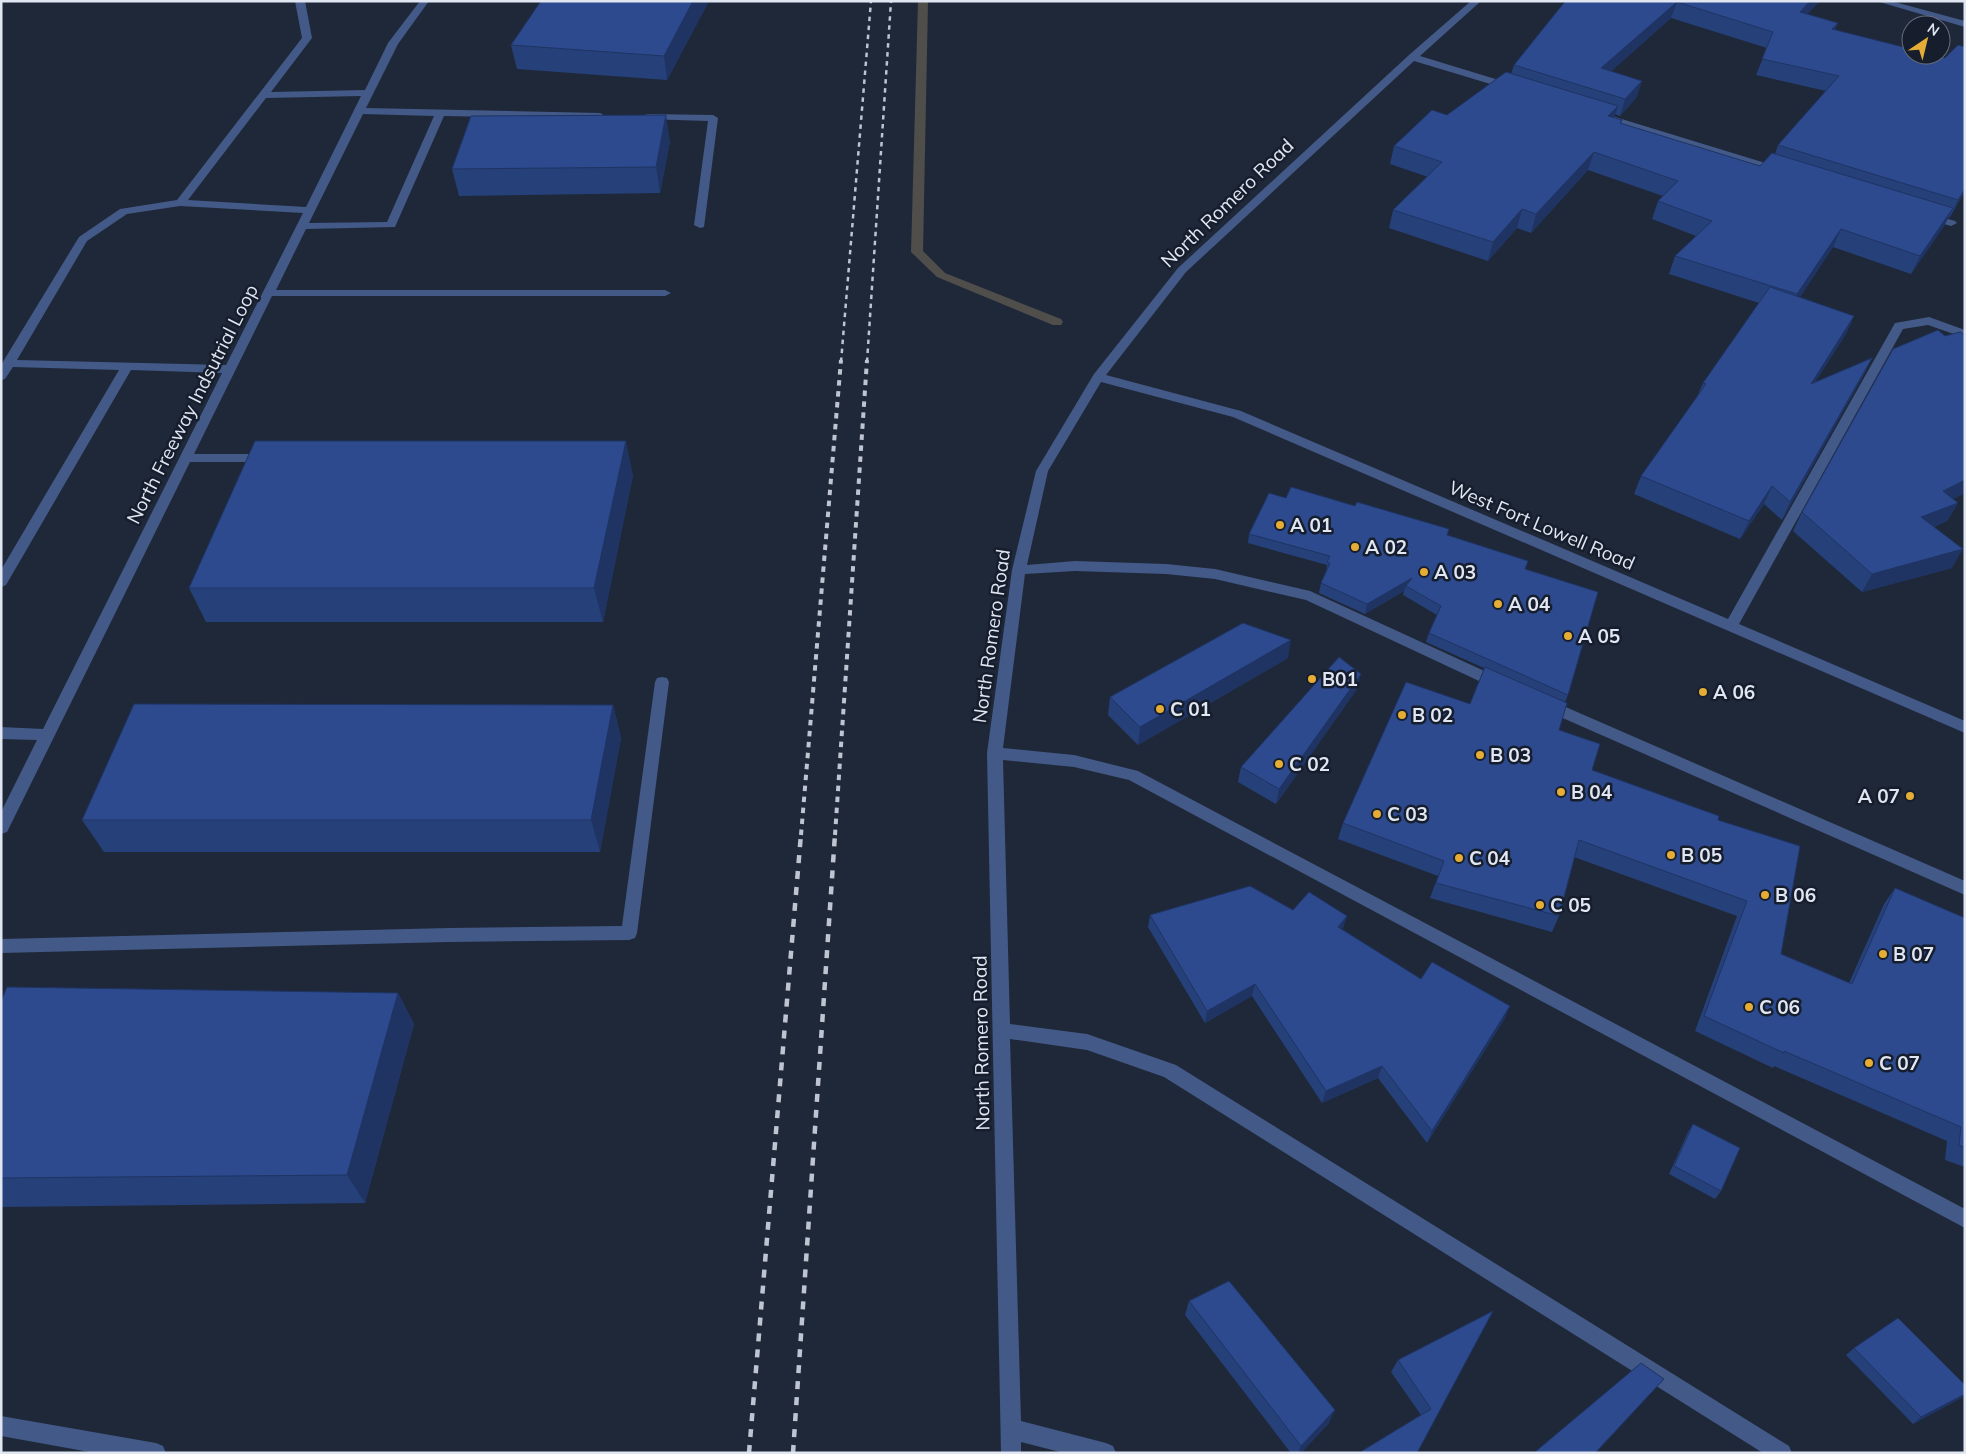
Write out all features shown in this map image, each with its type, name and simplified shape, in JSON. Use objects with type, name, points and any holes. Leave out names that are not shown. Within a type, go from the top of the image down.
[{"type":"street","points":[[180,203],[307,38],[300,1]]},
{"type":"street","name":"North Freeway Indsutrial Loop","points":[[1,828],[393,43],[426,1]]},
{"type":"street","name":"North Romero Road","points":[[1011,1453],[995,753],[1019,570],[1042,470],[1098,377],[1182,270],[1412,57],[1477,1]]},
{"type":"street","points":[[1880,1],[1965,24]]},
{"type":"street","points":[[1412,57],[1522,91]]},
{"type":"street","points":[[265,95],[368,93]]},
{"type":"street","points":[[359,111],[616,116]]},
{"type":"street","points":[[1589,111],[1789,173]]},
{"type":"street","points":[[302,226],[391,224],[440,113]]},
{"type":"street","points":[[635,117],[713,118],[700,225]]},
{"type":"street","points":[[1,376],[83,239],[124,211],[180,203],[310,210]]},
{"type":"street","points":[[1913,211],[1951,223]]},
{"type":"street","points":[[269,293],[665,293]]},
{"type":"street","points":[[1731,626],[1899,326],[1930,322],[1965,334]]},
{"type":"street","points":[[9,363],[230,369]]},
{"type":"street","points":[[1,582],[127,366]]},
{"type":"street","name":"West Fort Lowell Road","points":[[1098,377],[1237,414],[1965,726]]},
{"type":"street","points":[[186,458],[276,458]]},
{"type":"street","points":[[1019,570],[1075,566],[1166,569],[1215,574],[1310,596],[1514,690]]},
{"type":"street","points":[[1,946],[449,935],[629,933],[662,682]]},
{"type":"street","points":[[1532,698],[1965,888]]},
{"type":"street","points":[[1,733],[48,735]]},
{"type":"street","points":[[995,753],[1074,760],[1133,775],[1965,1219]]},
{"type":"street","points":[[1000,1030],[1086,1042],[1170,1071],[1782,1453]]},
{"type":"street","points":[[1,1426],[156,1453]]},
{"type":"street","points":[[1011,1429],[1106,1453]]},
{"type":"building","points":[[541,1],[693,1],[664,56],[511,45]]},
{"type":"building","points":[[1566,1],[1810,1],[1800,12],[1838,23],[1832,29],[1901,46],[1901,65],[1951,65],[1951,52],[1958,45],[1965,47],[1965,189],[1958,200],[1778,145],[1839,76],[1762,59],[1773,32],[1677,2],[1601,68],[1642,81],[1625,99],[1514,65]]},
{"type":"building","points":[[1506,72],[1618,106],[1608,116],[1622,120],[1620,123],[1760,166],[1772,153],[1953,208],[1920,256],[1841,229],[1797,294],[1675,256],[1712,221],[1658,201],[1678,181],[1594,152],[1536,214],[1522,209],[1493,242],[1393,210],[1442,162],[1394,146],[1432,110],[1447,115]]},
{"type":"building","points":[[666,115],[656,167],[452,169],[471,116]]},
{"type":"building","points":[[1770,287],[1854,316],[1811,384],[1872,358],[1790,502],[1772,486],[1749,521],[1641,476],[1706,384],[1703,383]]},
{"type":"building","points":[[1938,330],[1945,336],[1960,332],[1965,335],[1965,480],[1943,491],[1958,503],[1921,517],[1963,549],[1872,574],[1802,512],[1893,349]]},
{"type":"building","points":[[255,441],[626,441],[594,588],[189,588]]},
{"type":"building","points":[[1291,487],[1355,506],[1357,502],[1449,529],[1447,535],[1528,561],[1525,569],[1598,592],[1568,695],[1429,633],[1441,606],[1406,586],[1412,578],[1367,604],[1321,583],[1330,563],[1327,562],[1330,556],[1249,534],[1269,493],[1286,498]]},
{"type":"building","points":[[1243,623],[1291,640],[1140,727],[1110,697]]},
{"type":"building","points":[[1339,657],[1361,674],[1279,789],[1241,767]]},
{"type":"building","points":[[1485,667],[1567,703],[1559,730],[1600,744],[1592,770],[1719,816],[1718,820],[1800,846],[1781,954],[1852,984],[1895,888],[1965,918],[1965,1148],[1959,1145],[1961,1127],[1784,1051],[1784,1053],[1704,1016],[1747,901],[1579,840],[1559,916],[1436,883],[1444,861],[1343,823],[1406,682],[1470,704]]},
{"type":"building","points":[[134,704],[613,705],[591,820],[82,820]]},
{"type":"building","points":[[1250,886],[1293,910],[1309,892],[1347,916],[1338,927],[1421,979],[1432,962],[1510,1006],[1432,1131],[1382,1066],[1326,1091],[1255,984],[1207,1011],[1150,915]]},
{"type":"building","points":[[7,987],[398,993],[347,1175],[1,1178],[1,1001]]},
{"type":"building","points":[[1693,1124],[1740,1148],[1721,1191],[1674,1166]]},
{"type":"building","points":[[1229,1281],[1335,1410],[1301,1446],[1189,1301]]},
{"type":"building","points":[[1493,1311],[1417,1453],[1363,1453],[1362,1451],[1431,1409],[1398,1360]]},
{"type":"building","points":[[1898,1318],[1965,1385],[1965,1394],[1921,1417],[1854,1348]]},
{"type":"building","points":[[1641,1363],[1664,1379],[1595,1453],[1535,1453],[1535,1452]]},
{"type":"waterway","points":[[923,1],[917,252],[941,275],[1057,322]]},
{"type":"railway","points":[[841,362],[871,1]]},
{"type":"railway","points":[[867,362],[891,1]]},
{"type":"railway","points":[[801,835],[841,360]]},
{"type":"railway","points":[[835,835],[867,360]]},
{"type":"railway","points":[[749,1453],[801,834]]},
{"type":"railway","points":[[793,1453],[835,834]]},
{"type":"place","name":"A 01","points":[[1280,525]]},
{"type":"place","name":"A 02","points":[[1355,547]]},
{"type":"place","name":"A 03","points":[[1424,572]]},
{"type":"place","name":"A 04","points":[[1498,604]]},
{"type":"place","name":"A 05","points":[[1568,636]]},
{"type":"place","name":"B01","points":[[1312,679]]},
{"type":"place","name":"A 06","points":[[1703,692]]},
{"type":"place","name":"C 01","points":[[1160,709]]},
{"type":"place","name":"B 02","points":[[1402,715]]},
{"type":"place","name":"B 03","points":[[1480,755]]},
{"type":"place","name":"C 02","points":[[1279,764]]},
{"type":"place","name":"B 04","points":[[1561,792]]},
{"type":"place","name":"A 07","points":[[1910,796]]},
{"type":"place","name":"C 03","points":[[1377,814]]},
{"type":"place","name":"B 05","points":[[1671,855]]},
{"type":"place","name":"C 04","points":[[1459,858]]},
{"type":"place","name":"B 06","points":[[1765,895]]},
{"type":"place","name":"C 05","points":[[1540,905]]},
{"type":"place","name":"B 07","points":[[1883,954]]},
{"type":"place","name":"C 06","points":[[1749,1007]]},
{"type":"place","name":"C 07","points":[[1869,1063]]}]
